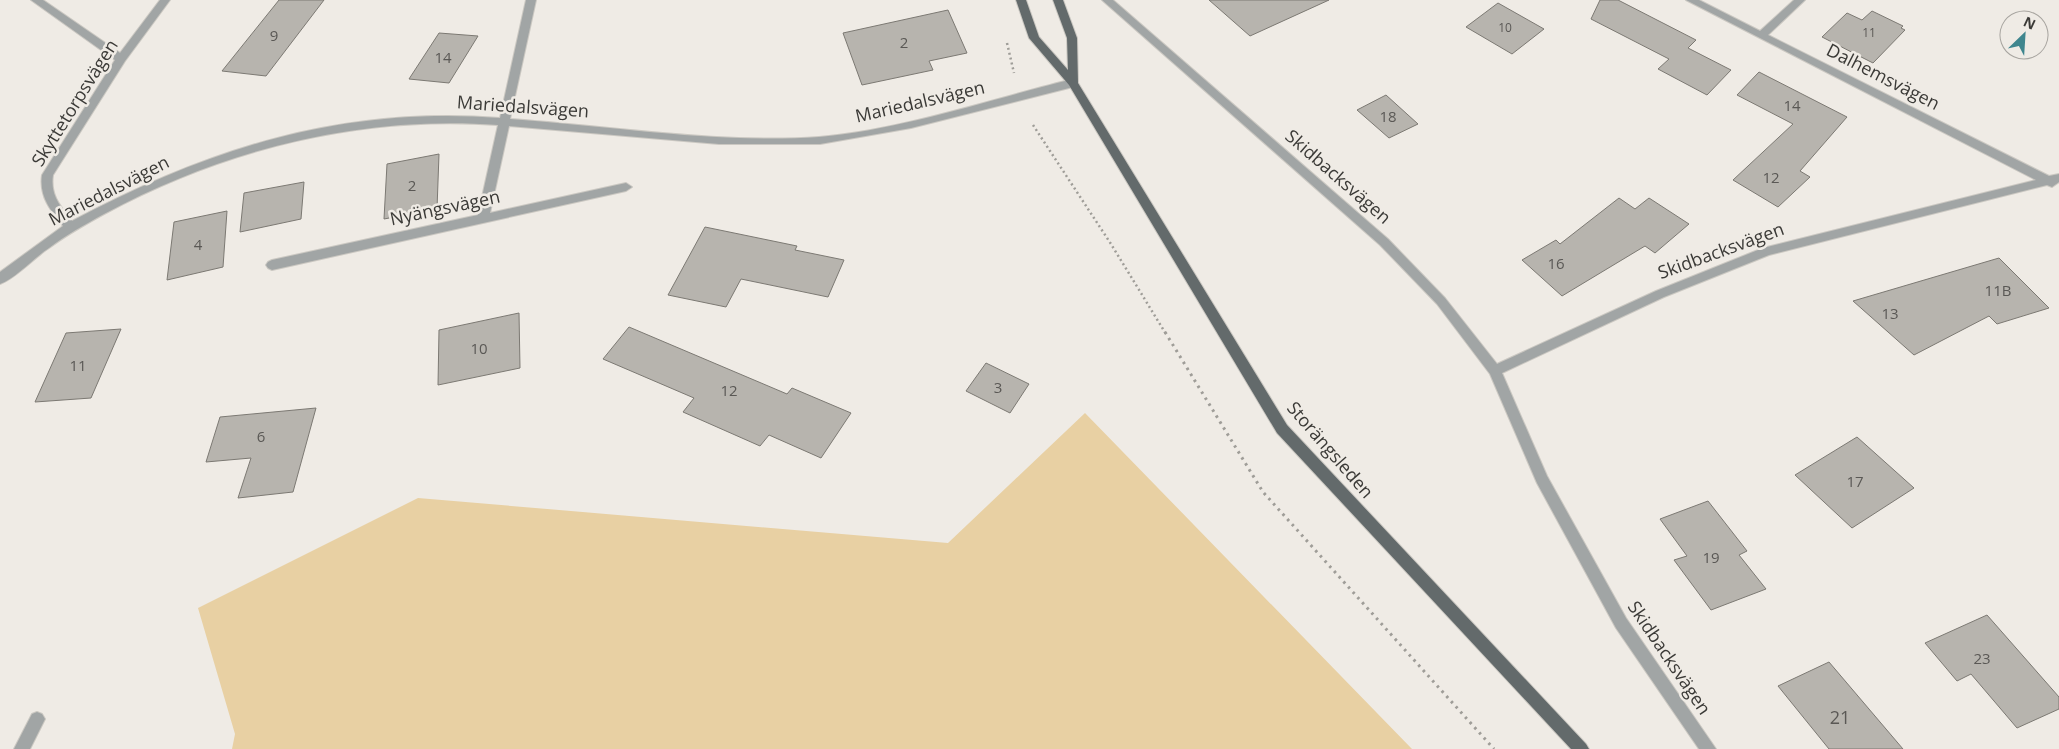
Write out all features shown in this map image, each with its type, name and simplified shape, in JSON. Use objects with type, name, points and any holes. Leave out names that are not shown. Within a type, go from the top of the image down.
[{"type":"main road","name":"Storängsleden","points":[[1021,0],[1034,38],[1073,83],[1282,429],[1581,749]]},
{"type":"main road","name":"Storängsleden","points":[[1058,0],[1072,38],[1073,83]]},
{"type":"street","points":[[36,0],[121,59]]},
{"type":"street","name":"Skyttetorpsvägen","points":[[71,227],[52,204],[45,188],[48,175],[121,59],[165,0]]},
{"type":"street","points":[[483,218],[531,0]]},
{"type":"street","name":"Skidbacksvägen","points":[[1107,0],[1384,242],[1441,300],[1495,371],[1542,479],[1621,623],[1708,749]]},
{"type":"street","name":"Dalhemsvägen","points":[[1691,0],[2055,181]]},
{"type":"street","points":[[1762,35],[1800,0]]},
{"type":"street","name":"Mariedalsvägen","points":[[0,279],[71,227],[187,171],[276,142],[356,125],[405,120],[564,125],[712,140],[813,141],[838,139],[913,124],[1073,83]]},
{"type":"street","name":"Skidbacksvägen","points":[[1495,371],[1660,294],[1767,251],[2055,181]]},
{"type":"street","name":"Nyängsvägen","points":[[272,265],[626,187]]},
{"type":"street","points":[[22,749],[37,719]]},
{"type":"path","points":[[1033,125],[1111,244],[1263,492],[1494,749]]},
{"type":"shaded area","points":[[1085,413],[1412,749],[232,749],[235,734],[198,608],[418,498],[948,543]]},
{"type":"building","points":[[279,0],[324,0],[266,76],[222,71]]},
{"type":"building","points":[[1209,0],[1329,0],[1250,36]]},
{"type":"building","points":[[1600,0],[1618,0],[1696,40],[1688,48],[1731,70],[1707,95],[1658,69],[1669,59],[1591,19]]},
{"type":"building","points":[[1498,3],[1544,29],[1512,54],[1466,27]]},
{"type":"building","points":[[948,10],[967,53],[929,61],[933,70],[862,85],[843,33]]},
{"type":"building","points":[[1872,11],[1903,26],[1901,28],[1905,30],[1873,63],[1822,37],[1847,13],[1862,20]]},
{"type":"building","points":[[439,33],[478,36],[449,83],[409,79]]},
{"type":"building","points":[[1759,72],[1847,117],[1800,171],[1810,177],[1778,207],[1733,180],[1793,124],[1737,95]]},
{"type":"building","points":[[1386,95],[1418,124],[1389,138],[1357,110]]},
{"type":"building","points":[[439,154],[437,209],[384,219],[387,164]]},
{"type":"building","points":[[304,182],[301,219],[240,232],[244,193]]},
{"type":"building","points":[[1619,198],[1635,209],[1649,198],[1689,224],[1655,253],[1645,246],[1562,296],[1522,260],[1556,240],[1560,244]]},
{"type":"building","points":[[227,211],[223,267],[167,280],[174,222]]},
{"type":"building","points":[[705,227],[797,246],[795,250],[844,260],[828,297],[741,279],[726,307],[668,295]]},
{"type":"building","points":[[1999,258],[2049,308],[1997,324],[1989,316],[1914,355],[1853,301]]},
{"type":"building","points":[[519,313],[520,368],[438,385],[439,330]]},
{"type":"building","points":[[629,327],[787,394],[792,388],[851,413],[821,458],[769,435],[760,446],[683,412],[694,398],[603,359]]},
{"type":"building","points":[[121,329],[91,398],[35,402],[66,333]]},
{"type":"building","points":[[986,363],[1029,384],[1010,413],[966,391]]},
{"type":"building","points":[[316,408],[293,492],[238,498],[251,458],[206,462],[220,417]]},
{"type":"building","points":[[1857,437],[1914,488],[1852,528],[1795,475]]},
{"type":"building","points":[[1708,501],[1747,551],[1739,555],[1766,589],[1711,610],[1674,560],[1687,556],[1660,519]]},
{"type":"building","points":[[1987,615],[2059,697],[2059,709],[2017,728],[1971,674],[1957,681],[1925,643]]},
{"type":"building","points":[[1829,662],[1903,749],[1829,749],[1778,686]]}]
